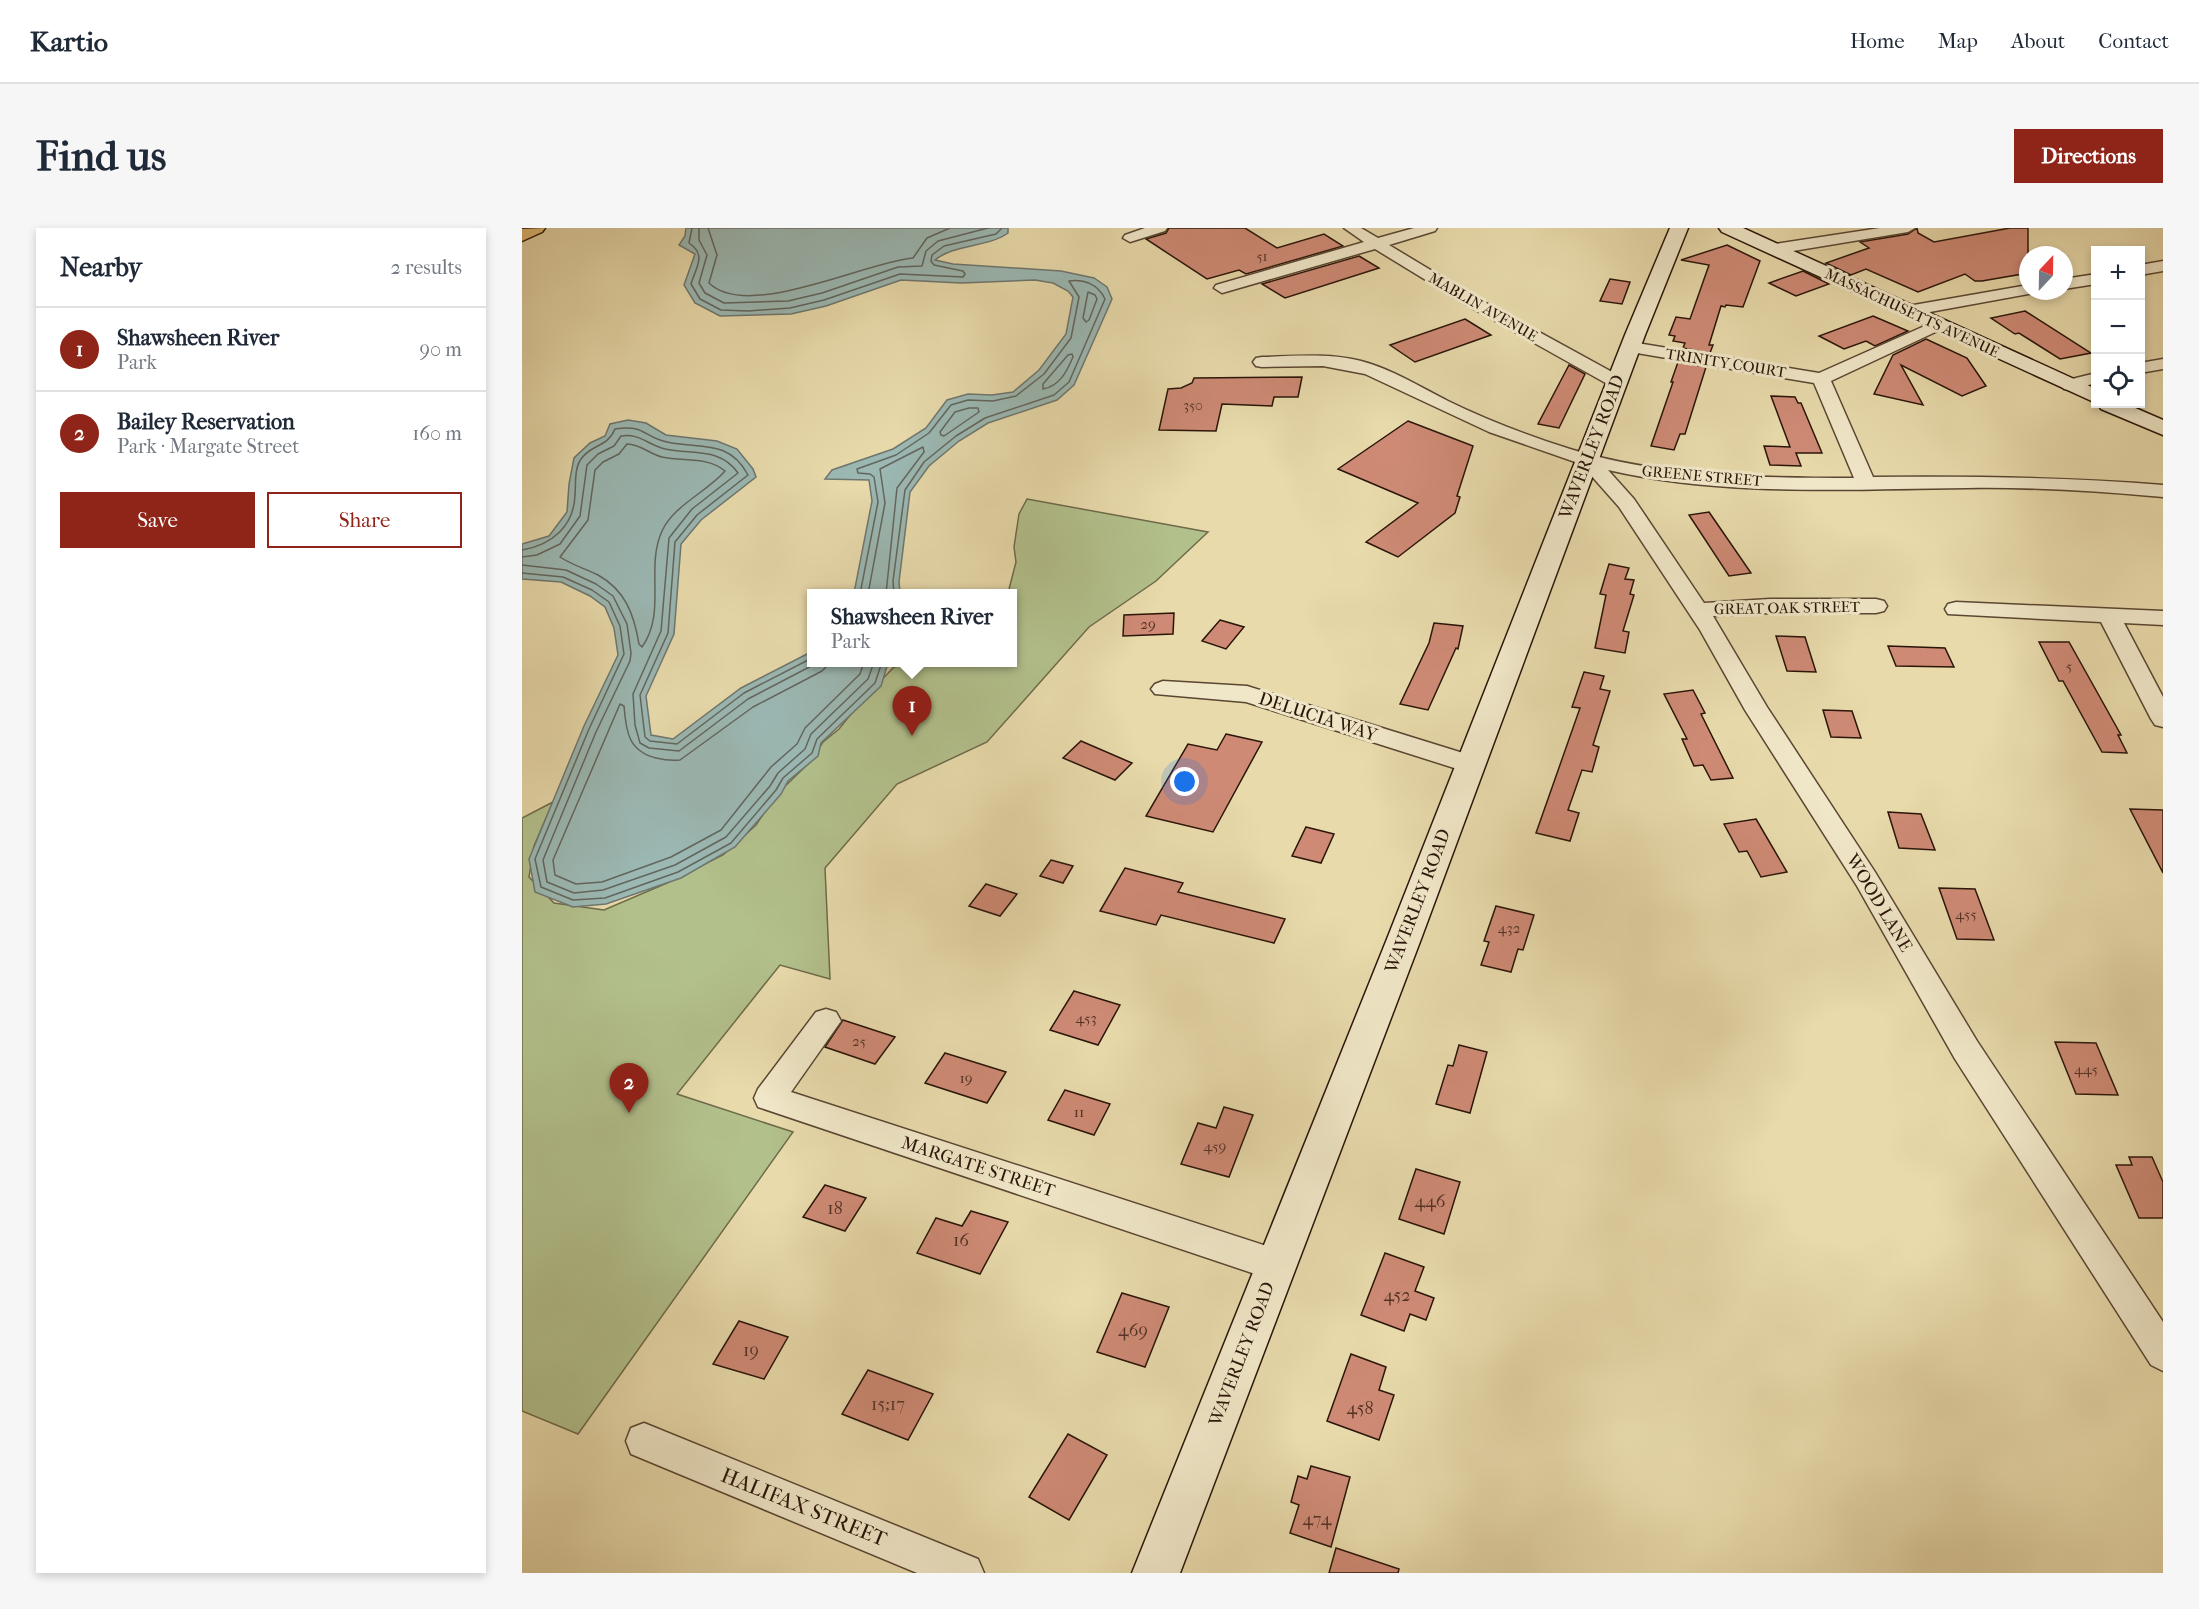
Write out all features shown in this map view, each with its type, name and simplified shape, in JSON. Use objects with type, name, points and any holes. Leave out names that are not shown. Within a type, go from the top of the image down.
[{"type":"highway","points":[[522,236],[536,228]]},
{"type":"main road","name":"WAVERLEY ROAD","points":[[1156,1573],[1587,459],[1679,228]]},
{"type":"main road","name":"MASSACHUSETTS AVENUE","points":[[1728,228],[2091,395]]},
{"type":"main road","points":[[2118,408],[2163,428]]},
{"type":"street","points":[[1130,238],[1160,228]]},
{"type":"street","name":"MABLIN AVENUE","points":[[1352,228],[1471,301],[1617,382]]},
{"type":"street","points":[[1222,288],[1430,228]]},
{"type":"street","points":[[1774,249],[1908,228]]},
{"type":"street","points":[[2145,269],[2163,266]]},
{"type":"street","points":[[2073,283],[2091,280]]},
{"type":"street","points":[[1908,311],[2019,292]]},
{"type":"street","points":[[1866,484],[1821,378],[1938,325]]},
{"type":"street","name":"TRINITY COURT","points":[[1631,347],[1821,378]]},
{"type":"street","name":"GREENE STREET","points":[[1262,362],[1309,360],[1359,367],[1397,382],[1483,423],[1530,441],[1587,459],[1636,470],[1714,480],[1787,484],[2017,482],[2163,491]]},
{"type":"street","points":[[2145,367],[2163,364]]},
{"type":"street","points":[[2070,386],[2091,380]]},
{"type":"street","name":"WOOD LANE","points":[[1587,459],[1627,503],[1698,610],[1757,710],[1866,879],[1966,1050],[2163,1353]]},
{"type":"street","name":"GREAT OAK STREET","points":[[1698,610],[1770,606],[1876,606]]},
{"type":"street","points":[[1956,609],[2163,618]]},
{"type":"street","points":[[2109,616],[2163,719]]},
{"type":"street","name":"DELUCIA WAY","points":[[1163,689],[1247,694],[1470,764]]},
{"type":"street","name":"MARGATE STREET","points":[[826,1021],[770,1098],[1276,1265]]},
{"type":"street","name":"HALIFAX STREET","points":[[644,1441],[964,1573]]},
{"type":"green space","points":[[1027,499],[1208,532],[1156,581],[1089,627],[987,742],[897,784],[825,868],[830,979],[780,965],[677,1094],[793,1132],[578,1434],[522,1411],[522,818],[553,802],[534,846],[529,877],[554,903],[604,910],[667,883],[723,855],[756,825],[777,794],[810,762],[823,742],[839,729],[863,699],[894,667],[1017,667],[1017,589],[1009,589],[1016,562],[1014,547],[1019,514]]},
{"type":"water","points":[[686,228],[1008,228],[1008,233],[1000,238],[952,251],[935,260],[953,264],[1061,271],[1094,278],[1107,287],[1112,299],[1074,385],[1057,400],[988,423],[959,441],[929,466],[910,492],[900,589],[855,589],[872,501],[869,480],[825,479],[832,470],[893,449],[926,428],[947,400],[968,394],[992,395],[1013,392],[1039,370],[1066,334],[1073,297],[1068,291],[1053,283],[1035,280],[961,283],[901,280],[826,306],[791,314],[720,316],[695,303],[684,285],[695,254],[679,245],[685,236]]},
{"type":"water","points":[[628,420],[646,423],[666,435],[717,441],[737,449],[753,469],[756,477],[701,520],[681,544],[674,634],[646,696],[651,735],[673,739],[741,688],[807,654],[807,667],[887,667],[881,686],[821,743],[818,756],[788,781],[781,794],[735,847],[681,878],[606,904],[573,907],[535,892],[529,859],[584,726],[618,655],[614,628],[605,607],[590,596],[561,582],[522,579],[522,544],[549,536],[567,512],[574,458],[590,443],[605,436],[610,424]]},
{"type":"building","points":[[1169,228],[1245,228],[1277,248],[1324,234],[1343,246],[1246,274],[1239,270],[1207,279],[1146,239],[1166,233]]},
{"type":"building","points":[[1917,228],[1918,233],[1934,242],[2010,228],[2028,228],[2028,246],[2019,246],[2019,275],[1975,281],[1965,274],[1918,292],[1866,269],[1851,275],[1826,263],[1869,248],[1860,242],[1908,234]]},
{"type":"building","points":[[1727,245],[1760,261],[1743,307],[1721,306],[1709,345],[1713,345],[1710,353],[1683,348],[1685,343],[1673,341],[1675,336],[1669,335],[1676,317],[1690,319],[1709,265],[1681,260]]},
{"type":"building","points":[[1359,256],[1379,268],[1285,298],[1262,284]]},
{"type":"building","points":[[1803,271],[1829,284],[1796,296],[1769,283]]},
{"type":"building","points":[[1610,279],[1630,282],[1622,304],[1600,301]]},
{"type":"building","points":[[2025,311],[2091,353],[2060,359],[1991,318]]},
{"type":"building","points":[[1873,316],[1908,331],[1875,346],[1866,341],[1844,349],[1819,336]]},
{"type":"building","points":[[1465,319],[1491,335],[1415,362],[1390,345]]},
{"type":"building","points":[[1926,339],[1967,358],[1986,386],[1962,396],[1901,365],[1923,405],[1874,394],[1893,355]]},
{"type":"building","points":[[1678,362],[1706,367],[1685,434],[1680,434],[1674,450],[1651,446],[1673,382],[1671,382]]},
{"type":"building","points":[[1569,365],[1585,374],[1559,428],[1538,424]]},
{"type":"building","points":[[1302,377],[1298,397],[1274,397],[1272,406],[1222,404],[1216,431],[1159,430],[1168,389],[1181,388],[1192,383],[1194,378]]},
{"type":"building","points":[[1771,396],[1795,397],[1798,403],[1801,403],[1822,453],[1796,453],[1801,466],[1770,465],[1764,446],[1790,447]]},
{"type":"building","points":[[1408,421],[1473,446],[1457,496],[1460,497],[1455,513],[1398,557],[1366,542],[1418,503],[1338,469]]},
{"type":"building","points":[[1709,512],[1751,573],[1729,576],[1689,515]]},
{"type":"building","points":[[1609,564],[1629,568],[1625,579],[1634,580],[1630,594],[1634,595],[1623,631],[1629,632],[1625,653],[1595,648],[1606,595],[1600,594]]},
{"type":"building","points":[[1174,613],[1173,634],[1123,636],[1124,615]]},
{"type":"building","points":[[1220,620],[1244,627],[1226,649],[1202,641]]},
{"type":"building","points":[[1434,623],[1463,626],[1458,649],[1456,648],[1428,710],[1400,704],[1429,643]]},
{"type":"building","points":[[1776,636],[1805,637],[1816,672],[1787,671]]},
{"type":"building","points":[[2039,642],[2069,642],[2121,735],[2118,735],[2127,753],[2102,752],[2063,681],[2059,681]]},
{"type":"building","points":[[1888,646],[1945,648],[1954,667],[1896,666]]},
{"type":"building","points":[[1584,672],[1604,676],[1600,689],[1610,691],[1593,745],[1599,747],[1592,772],[1582,770],[1568,810],[1579,813],[1570,841],[1536,833],[1580,708],[1572,707]]},
{"type":"building","points":[[1693,690],[1705,713],[1701,714],[1733,778],[1711,780],[1703,765],[1694,766],[1682,739],[1687,739],[1664,694]]},
{"type":"building","points":[[1823,710],[1852,711],[1861,738],[1831,737]]},
{"type":"building","points":[[1226,734],[1262,742],[1213,832],[1146,816],[1188,744],[1217,750]]},
{"type":"building","points":[[1081,741],[1132,763],[1115,780],[1063,758]]},
{"type":"building","points":[[2130,809],[2163,810],[2163,873]]},
{"type":"building","points":[[1888,812],[1921,814],[1935,850],[1899,848]]},
{"type":"building","points":[[1756,819],[1787,872],[1761,877],[1747,851],[1739,852],[1724,824]]},
{"type":"building","points":[[1306,827],[1334,834],[1321,863],[1292,856]]},
{"type":"building","points":[[1051,860],[1073,866],[1063,883],[1040,876]]},
{"type":"building","points":[[1125,868],[1183,883],[1178,892],[1285,919],[1274,943],[1161,915],[1156,925],[1100,911]]},
{"type":"building","points":[[986,884],[1017,894],[1000,916],[969,906]]},
{"type":"building","points":[[1939,888],[1975,889],[1994,940],[1957,939]]},
{"type":"building","points":[[1496,906],[1534,915],[1523,950],[1518,949],[1511,972],[1481,965],[1489,942],[1484,941]]},
{"type":"building","points":[[1074,991],[1120,1005],[1098,1045],[1050,1030]]},
{"type":"building","points":[[843,1020],[895,1037],[875,1064],[825,1047]]},
{"type":"building","points":[[2055,1042],[2096,1043],[2118,1095],[2076,1094]]},
{"type":"building","points":[[1459,1045],[1487,1052],[1470,1113],[1436,1104],[1448,1065],[1453,1066]]},
{"type":"building","points":[[945,1053],[1006,1072],[987,1103],[925,1083]]},
{"type":"building","points":[[1065,1090],[1110,1104],[1094,1135],[1048,1120]]},
{"type":"building","points":[[1224,1107],[1253,1115],[1229,1177],[1181,1164],[1198,1123],[1216,1128]]},
{"type":"building","points":[[2129,1157],[2152,1157],[2163,1182],[2163,1218],[2139,1218],[2116,1165],[2132,1165]]},
{"type":"building","points":[[1416,1169],[1460,1182],[1444,1234],[1399,1219]]},
{"type":"building","points":[[825,1185],[866,1198],[845,1231],[803,1217]]},
{"type":"building","points":[[971,1211],[1008,1222],[980,1274],[917,1253],[936,1218],[962,1226]]},
{"type":"building","points":[[1385,1253],[1424,1267],[1415,1291],[1434,1298],[1426,1320],[1410,1314],[1404,1331],[1361,1315]]},
{"type":"building","points":[[1122,1293],[1169,1307],[1145,1367],[1097,1352]]},
{"type":"building","points":[[739,1321],[788,1337],[764,1379],[713,1364]]},
{"type":"building","points":[[1351,1354],[1386,1367],[1379,1390],[1394,1395],[1379,1440],[1327,1421]]},
{"type":"building","points":[[868,1370],[933,1394],[908,1440],[842,1414]]},
{"type":"building","points":[[1068,1434],[1107,1455],[1069,1520],[1029,1497]]},
{"type":"building","points":[[1311,1466],[1350,1477],[1331,1547],[1290,1533],[1299,1505],[1291,1502],[1298,1476],[1307,1479]]},
{"type":"building","points":[[1336,1548],[1399,1569],[1398,1573],[1329,1573]]},
{"type":"place","name":"Shawsheen River","points":[[912,736]]},
{"type":"place","name":"Bailey Reservation","points":[[629,1113]]}]
